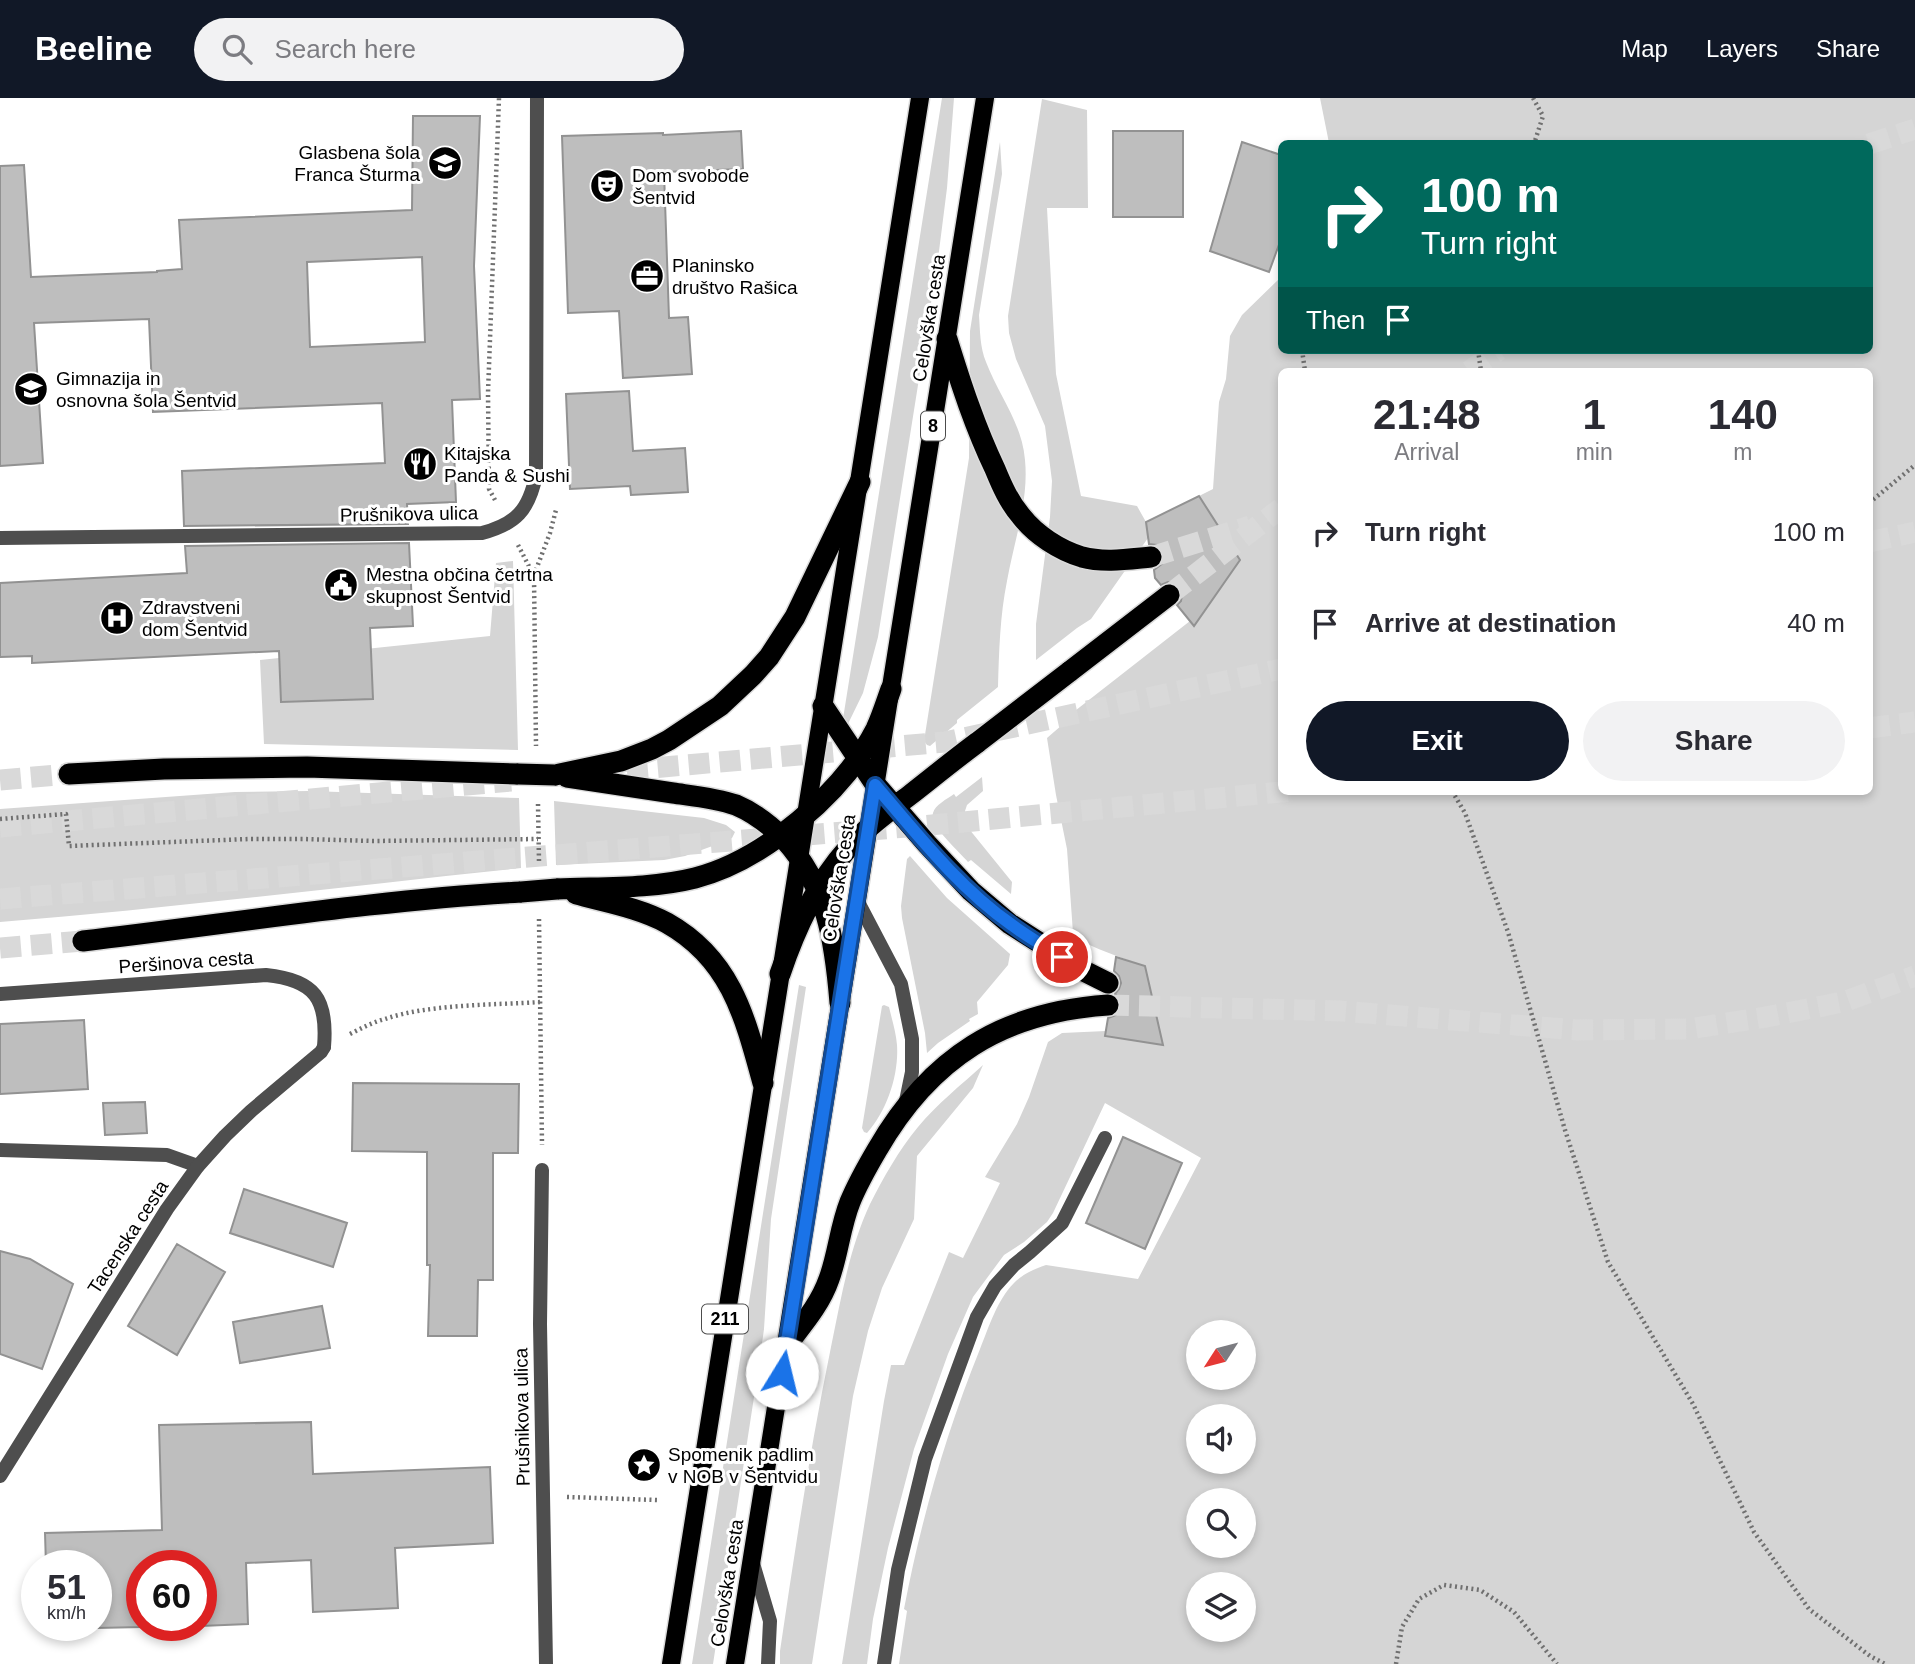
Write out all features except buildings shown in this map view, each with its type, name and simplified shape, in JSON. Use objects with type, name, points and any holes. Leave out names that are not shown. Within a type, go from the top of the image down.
[{"type":"highway","points":[[947,340],[973,421],[1009,500],[1022,517],[1060,549],[1084,558],[1106,560],[1151,557]]},
{"type":"highway","points":[[555,775],[621,761],[652,749],[712,712],[753,675],[769,657],[796,617],[860,482]]},
{"type":"highway","points":[[780,974],[793,936],[818,890],[839,860],[869,828],[1169,595]]},
{"type":"highway","points":[[83,941],[369,905],[477,894],[654,884],[695,878],[733,864],[780,836],[805,815],[833,787],[856,758],[875,730],[891,689]]},
{"type":"highway","points":[[823,706],[875,785],[971,891],[1010,924],[1108,984]]},
{"type":"highway","points":[[69,774],[164,769],[307,767],[555,775],[720,800],[752,813],[799,856],[818,890],[829,925],[840,1003]]},
{"type":"highway","points":[[557,889],[638,911],[666,922],[708,954],[726,978],[738,1001],[763,1083]]},
{"type":"highway","points":[[786,1346],[812,1313],[829,1279],[850,1202],[891,1126],[930,1078],[979,1041],[1025,1019],[1082,1007],[1108,1005]]},
{"type":"main road","points":[[805,815],[920,98]]},
{"type":"main road","name":"Celovška cesta","points":[[735,1664],[985,98]]},
{"type":"main road","name":"211","points":[[671,1664],[805,815]]},
{"type":"street","name":"Prušnikova ulica","points":[[0,538],[482,533],[507,524],[523,511],[533,492],[536,475],[537,98]]},
{"type":"street","points":[[857,900],[901,984],[912,1039],[912,1072],[905,1107]]},
{"type":"street","name":"Peršinova cesta","points":[[0,994],[266,975],[281,977],[304,984],[317,998],[324,1016],[324,1047]]},
{"type":"street","name":"Tacenska cesta","points":[[0,1476],[167,1209],[198,1166],[251,1111],[324,1047]]},
{"type":"street","points":[[884,1664],[898,1570],[925,1459],[977,1317],[995,1286],[1014,1265],[1062,1223],[1105,1138]]},
{"type":"street","points":[[0,1150],[167,1154],[198,1166]]},
{"type":"street","name":"Prušnikova ulica","points":[[542,1170],[540,1324],[546,1664]]},
{"type":"street","points":[[752,1560],[770,1621],[768,1664]]},
{"type":"path","points":[[499,98],[488,393],[489,489],[534,576],[536,748]]},
{"type":"path","points":[[1533,98],[1543,116],[1535,140]]},
{"type":"path","points":[[1873,500],[1915,465]]},
{"type":"path","points":[[1454,795],[1465,813],[1508,932],[1565,1130],[1608,1262],[1693,1404],[1754,1532],[1809,1609],[1870,1656],[1885,1664]]},
{"type":"path","points":[[537,800],[539,864]]},
{"type":"path","points":[[0,819],[66,814],[69,846],[249,839],[538,839]]},
{"type":"path","points":[[539,915],[542,1170]]},
{"type":"path","points":[[324,1047],[372,1023],[401,1014],[541,1002]]},
{"type":"path","points":[[542,1496],[657,1500]]},
{"type":"path","points":[[1396,1664],[1402,1626],[1419,1599],[1444,1585],[1480,1590],[1514,1612],[1557,1664]]},
{"type":"shaded area","points":[[942,98],[954,98],[938,259],[878,637],[863,693],[846,728],[842,725]]},
{"type":"shaded area","points":[[1320,98],[1915,98],[1915,1664],[899,1664],[907,1611],[904,1609],[936,1477],[956,1413],[990,1323],[1003,1297],[1021,1277],[1046,1265],[1138,1279],[1201,1158],[1105,1103],[1047,1222],[1004,1255],[973,1297],[948,1354],[914,1449],[888,1548],[873,1619],[867,1664],[842,1664],[891,1365],[904,1365],[949,1252],[963,1258],[1000,1183],[985,1177],[1017,1124],[1048,1042],[1062,1033],[1106,1031],[1106,1036],[1163,1044],[1145,966],[1085,943],[1084,939],[1073,933],[1067,849],[1047,738],[1062,725],[1061,715],[1067,711],[1071,714],[1190,621],[1194,625],[1240,560],[1199,496],[1213,489],[1219,402],[1226,379],[1230,336],[1242,315],[1278,280],[1278,354],[1873,354],[1873,140],[1328,140]]},
{"type":"shaded area","points":[[1042,99],[1087,110],[1088,208],[1047,208],[1056,374],[1081,496],[1137,506],[1146,522],[1148,538],[1091,619],[1036,660],[1036,624],[1052,481],[1045,426],[1016,359],[1009,333],[1008,316]]},
{"type":"shaded area","points":[[1000,142],[1002,174],[979,315],[980,333],[986,362],[1015,422],[1023,447],[1025,491],[1003,607],[998,687],[930,746],[924,741],[969,458],[970,331]]},
{"type":"shaded area","points":[[513,561],[518,750],[264,744],[260,660],[490,636],[496,563]]},
{"type":"shaded area","points":[[982,777],[983,791],[967,805],[965,824],[1012,882],[1011,894],[971,860],[968,862],[940,832],[933,818],[934,810],[939,805],[954,794],[956,797]]},
{"type":"shaded area","points":[[309,791],[519,798],[521,868],[195,904],[0,922],[0,809],[235,792]]},
{"type":"shaded area","points":[[554,801],[704,818],[726,825],[735,832],[732,838],[718,844],[685,856],[664,860],[556,865]]},
{"type":"shaded area","points":[[910,856],[947,898],[1010,954],[1008,965],[977,1002],[978,1014],[927,1053],[902,918],[907,859]]},
{"type":"shaded area","points":[[799,985],[806,987],[771,1219],[764,1329],[713,1664],[692,1664]]},
{"type":"shaded area","points":[[884,1005],[889,1007],[896,1035],[896,1068],[886,1103],[867,1133],[862,1128]]},
{"type":"shaded area","points":[[983,1065],[973,1088],[917,1156],[914,1219],[882,1288],[868,1331],[853,1396],[812,1664],[780,1664],[791,1575],[816,1423],[842,1293],[856,1239],[875,1194],[911,1136],[933,1110]]},
{"type":"tunnel","points":[[1873,143],[1915,129]]},
{"type":"tunnel","points":[[1473,368],[1493,354]]},
{"type":"tunnel","points":[[1169,595],[1278,510]]},
{"type":"tunnel","points":[[1151,557],[1250,526]]},
{"type":"tunnel","points":[[1873,541],[1915,532]]},
{"type":"tunnel","points":[[596,773],[945,742],[1278,670]]},
{"type":"tunnel","points":[[1873,727],[1915,722]]},
{"type":"tunnel","points":[[0,780],[69,774]]},
{"type":"tunnel","points":[[0,827],[511,781]]},
{"type":"tunnel","points":[[0,899],[920,826],[1278,792]]},
{"type":"tunnel","points":[[0,948],[83,941]]},
{"type":"tunnel","points":[[1108,1005],[1341,1011],[1577,1030],[1688,1029],[1843,1002],[1915,976]]},
{"type":"place","name":"Glasbena šola Franca Šturma","points":[[445,163]]},
{"type":"place","name":"Dom svobode Šentvid","points":[[607,186]]},
{"type":"place","name":"Planinsko društvo Rašica","points":[[647,276]]},
{"type":"place","name":"Gimnazija in osnovna šola Šentvid","points":[[31,389]]},
{"type":"place","name":"Kitajska Panda & Sushi","points":[[420,464]]},
{"type":"place","name":"Mestna občina četrtna skupnost Šentvid","points":[[341,585]]},
{"type":"place","name":"Zdravstveni dom Šentvid","points":[[117,618]]},
{"type":"place","name":"Spomenik padlim v NOB v Šentvidu","points":[[644,1465]]},
{"type":"route","points":[[782,1373],[875,785],[971,891],[1010,924],[1062,957]]}]
